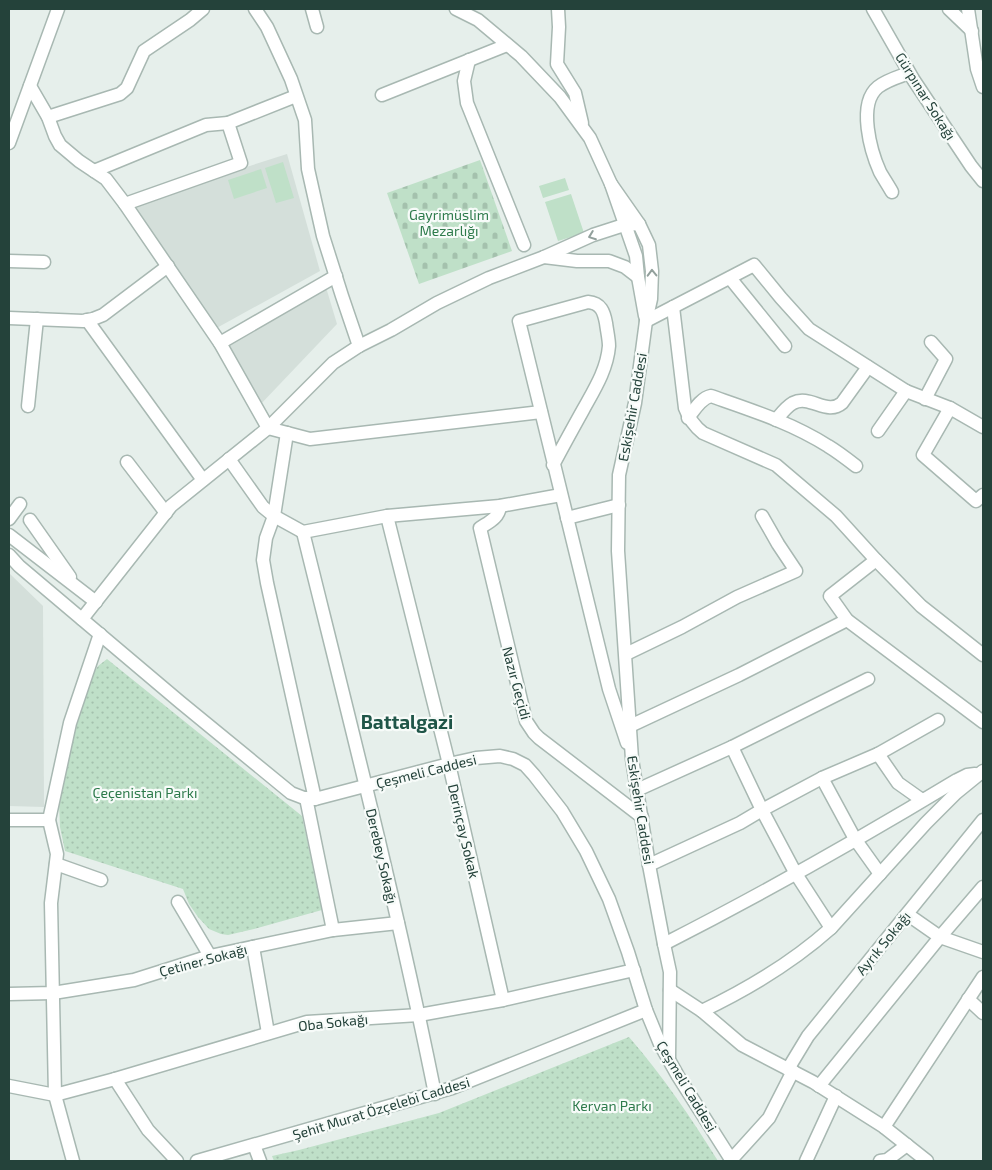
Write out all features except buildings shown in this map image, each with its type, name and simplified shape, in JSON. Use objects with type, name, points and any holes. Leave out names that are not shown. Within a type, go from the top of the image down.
[{"type":"street","points":[[9,143],[58,9]]},
{"type":"street","points":[[48,116],[124,92],[144,51],[203,9]]},
{"type":"street","points":[[255,9],[267,27],[291,79],[305,120],[308,169],[323,236],[359,346]]},
{"type":"street","points":[[312,9],[318,27]]},
{"type":"street","name":"Eskişehir Caddesi","points":[[456,9],[478,20],[521,56],[560,97],[590,138],[612,184],[639,224],[649,245],[652,271],[651,299],[646,321],[635,403],[619,475],[618,551],[632,759],[670,972],[669,1060]]},
{"type":"street","points":[[558,9],[557,64],[575,93],[584,130]]},
{"type":"street","name":"Gürpınar Sokağı","points":[[873,9],[909,73],[983,181]]},
{"type":"street","points":[[949,9],[976,35]]},
{"type":"street","points":[[968,9],[976,35],[977,68],[983,87]]},
{"type":"street","points":[[382,96],[507,45]]},
{"type":"street","points":[[469,60],[464,82],[467,103],[524,245]]},
{"type":"street","points":[[892,192],[880,172],[872,150],[867,114],[868,103],[877,88],[892,79],[909,73]]},
{"type":"street","points":[[30,86],[48,116],[54,136],[60,145],[79,161],[106,179],[125,204],[220,343],[268,428],[310,439],[541,412]]},
{"type":"street","points":[[94,171],[206,125],[228,124],[296,96]]},
{"type":"street","points":[[125,204],[241,163],[228,124]]},
{"type":"street","name":"Eskişehir Caddesi","points":[[612,184],[624,225],[636,256],[646,321]]},
{"type":"street","points":[[82,619],[171,506],[268,428],[333,363],[359,346],[391,330],[436,303],[489,278],[544,257],[593,235],[624,225],[639,224]]},
{"type":"street","points":[[544,257],[609,261],[625,267],[638,277]]},
{"type":"street","points":[[9,261],[44,262]]},
{"type":"street","points":[[646,321],[754,265],[809,329],[906,391],[950,408],[983,427]]},
{"type":"street","points":[[9,318],[83,321],[93,319],[103,315],[168,266]]},
{"type":"street","points":[[220,343],[336,276]]},
{"type":"street","points":[[730,278],[785,346]]},
{"type":"street","points":[[554,464],[597,385],[605,365],[609,344],[604,312],[596,304],[588,302],[519,321],[609,689],[632,759]]},
{"type":"street","points":[[673,307],[685,408],[688,418],[695,427],[703,433],[776,465],[836,516],[921,606],[983,655]]},
{"type":"street","points":[[28,406],[37,319]]},
{"type":"street","points":[[87,320],[203,480]]},
{"type":"street","points":[[925,398],[946,359],[931,342]]},
{"type":"street","points":[[776,420],[784,410],[800,401],[807,401],[829,408],[838,406],[868,367]]},
{"type":"street","points":[[878,430],[906,391]]},
{"type":"street","points":[[688,418],[704,399],[711,396],[776,420],[828,446],[856,466]]},
{"type":"street","points":[[950,408],[923,455],[976,501],[983,495]]},
{"type":"street","points":[[287,433],[274,516],[266,538],[263,560],[311,798],[333,930]]},
{"type":"street","points":[[229,459],[262,507],[274,516],[304,532],[387,516],[500,506],[561,495]]},
{"type":"street","points":[[126,462],[166,513]]},
{"type":"street","points":[[9,519],[20,504]]},
{"type":"street","points":[[567,518],[619,505]]},
{"type":"street","name":"Nazır Geçidi","points":[[500,506],[500,512],[496,518],[480,528],[526,721],[534,734],[642,817]]},
{"type":"street","name":"Derinçay Sokak","points":[[387,516],[449,764],[503,1000]]},
{"type":"street","points":[[626,654],[682,627],[737,597],[796,571],[762,516]]},
{"type":"street","points":[[30,520],[78,588]]},
{"type":"street","name":"Derebey Sokağı","points":[[304,532],[398,923],[435,1094]]},
{"type":"street","points":[[9,535],[96,602]]},
{"type":"street","points":[[9,555],[14,564],[291,793],[311,798]]},
{"type":"street","points":[[876,560],[830,596],[847,620],[983,722]]},
{"type":"street","points":[[630,726],[739,675],[847,620]]},
{"type":"street","points":[[73,1161],[55,1095],[51,903],[57,854],[49,820],[70,722],[100,634]]},
{"type":"street","points":[[637,790],[868,679]]},
{"type":"street","points":[[650,865],[727,830],[822,778],[878,754],[938,720]]},
{"type":"street","points":[[732,746],[762,810],[796,874],[831,928]]},
{"type":"street","points":[[878,754],[898,783],[922,800]]},
{"type":"street","name":"Çeşmeli Caddesi","points":[[311,798],[476,758],[500,756],[513,759],[525,765],[562,811],[586,851],[608,899],[634,970],[646,1010],[660,1044],[678,1076],[732,1160]]},
{"type":"street","points":[[664,944],[796,874],[963,776],[982,772]]},
{"type":"street","points":[[702,1011],[748,988],[805,950],[831,928],[926,823],[956,793],[982,772]]},
{"type":"street","points":[[822,778],[855,839],[880,874]]},
{"type":"street","points":[[9,820],[49,820]]},
{"type":"street","name":"Ayrık Sokağı","points":[[732,1160],[769,1118],[808,1036],[983,820]]},
{"type":"street","points":[[56,864],[101,880]]},
{"type":"street","points":[[820,1086],[940,937],[983,887]]},
{"type":"street","points":[[178,902],[210,956]]},
{"type":"street","points":[[907,914],[940,937],[983,952]]},
{"type":"street","name":"Çetiner Sokağı","points":[[9,994],[53,993],[134,980],[210,956],[333,930],[398,923]]},
{"type":"street","points":[[253,947],[268,1033]]},
{"type":"street","name":"Oba Sokağı","points":[[9,1086],[55,1095],[307,1022],[419,1015],[503,1000],[634,970]]},
{"type":"street","points":[[884,1127],[983,976]]},
{"type":"street","points":[[670,990],[702,1011],[742,1045],[836,1096],[884,1127],[927,1161]]},
{"type":"street","points":[[968,999],[983,1013]]},
{"type":"street","name":"Şehit Murat Özçelebi Caddesi","points":[[197,1161],[435,1094],[472,1081],[646,1010]]},
{"type":"street","points":[[115,1079],[148,1130],[177,1161]]},
{"type":"street","points":[[806,1161],[836,1096]]},
{"type":"street","points":[[880,1161],[887,1160],[907,1145]]},
{"type":"street","points":[[254,1146],[260,1161]]},
{"type":"shaded area","points":[[287,154],[320,271],[213,330],[125,206]]},
{"type":"shaded area","points":[[325,284],[337,324],[259,406],[221,342]]},
{"type":"shaded area","points":[[9,573],[43,606],[44,807],[9,806]]},
{"type":"green space","name":"Gayrimüslim Mezarlığı","points":[[480,160],[512,251],[419,284],[387,193]]},
{"type":"green space","points":[[283,162],[294,198],[276,203],[265,168]]},
{"type":"green space","points":[[261,169],[267,188],[234,199],[228,180]]},
{"type":"green space","points":[[565,178],[569,190],[543,198],[539,186]]},
{"type":"green space","points":[[571,194],[584,233],[558,241],[545,202]]},
{"type":"green space","name":"Çeçenistan Parkı","points":[[107,659],[302,816],[322,910],[254,929],[228,935],[221,934],[209,929],[198,917],[189,904],[183,889],[65,851],[60,827],[59,804],[74,735],[91,677],[98,666]]},
{"type":"green space","name":"Kervan Parkı","points":[[629,1037],[676,1098],[718,1161],[274,1161],[272,1156],[439,1113]]},
{"type":"district","name":"Battalgazi","points":[[407,721]]}]
